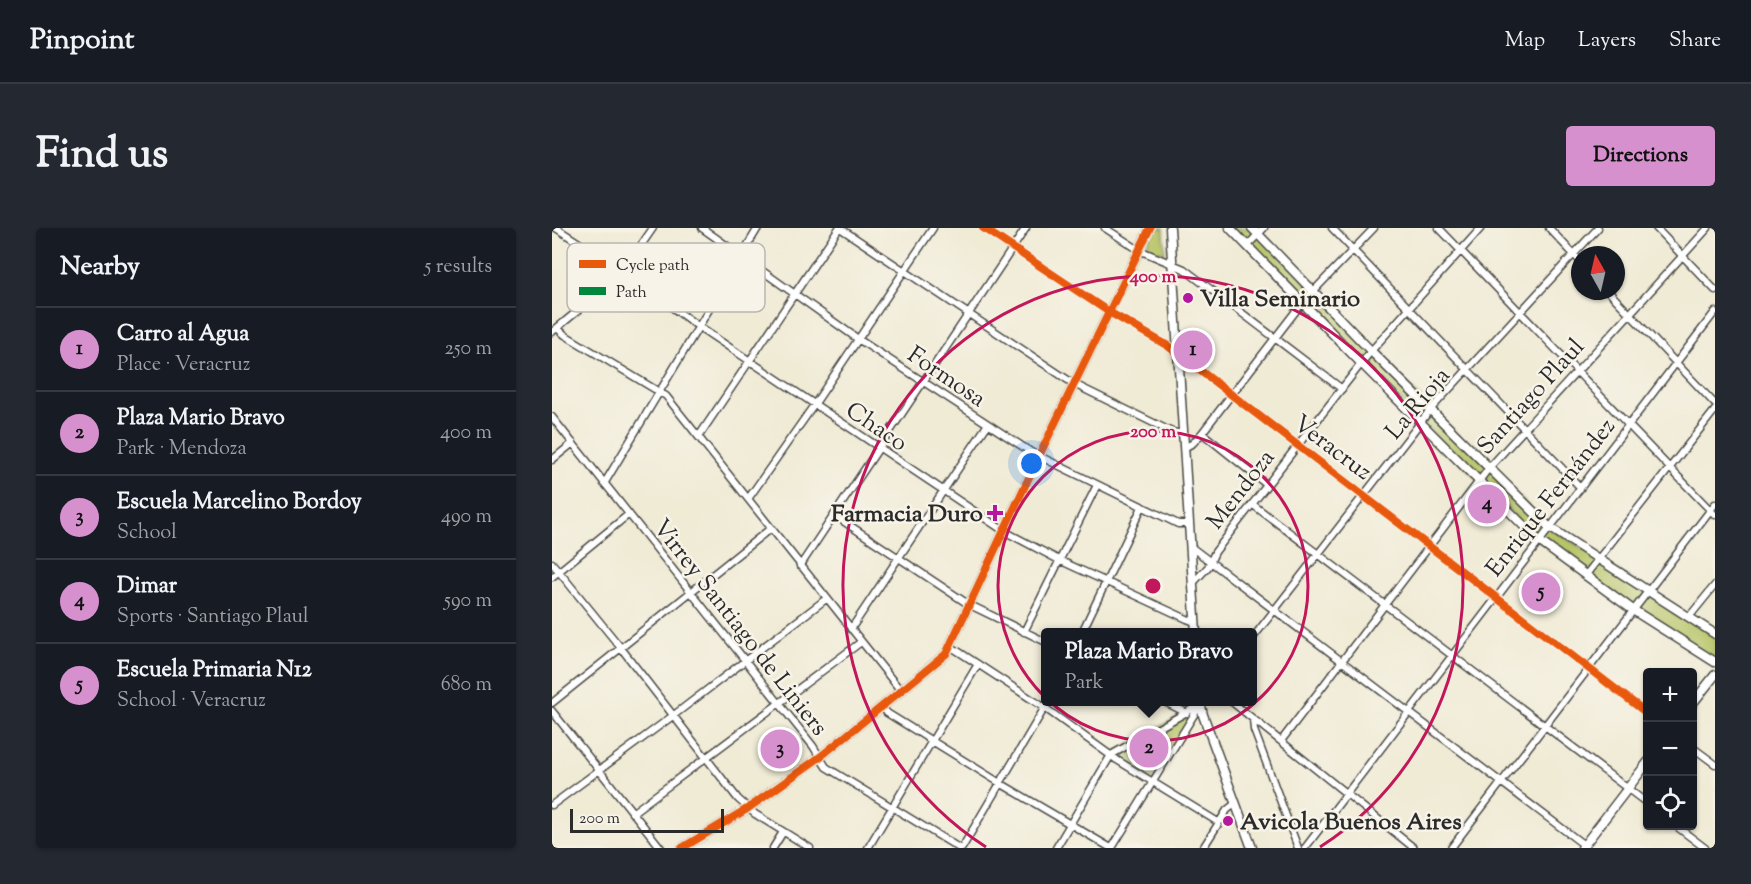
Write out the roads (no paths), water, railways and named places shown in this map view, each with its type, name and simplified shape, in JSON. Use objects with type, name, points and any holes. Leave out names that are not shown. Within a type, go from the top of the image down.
[{"type":"main road","points":[[681,848],[747,809],[820,757],[943,657],[1150,228]]},
{"type":"main road","points":[[1170,228],[1196,628]]},
{"type":"main road","points":[[1230,228],[1539,541],[1633,610],[1715,662]]},
{"type":"main road","points":[[1258,230],[1371,351],[1549,527],[1715,634]]},
{"type":"main road","points":[[1697,698],[1715,675]]},
{"type":"main road","points":[[1202,706],[1252,848]]},
{"type":"main road","points":[[1583,847],[1643,767]]},
{"type":"street","name":"Chaco","points":[[556,228],[579,243]]},
{"type":"street","points":[[643,243],[653,228]]},
{"type":"street","name":"Formosa","points":[[702,228],[724,243]]},
{"type":"street","points":[[749,243],[758,228]]},
{"type":"street","points":[[699,436],[840,228],[1074,384],[1172,432],[1183,434]]},
{"type":"street","points":[[748,499],[933,228]]},
{"type":"street","name":"Veracruz","points":[[983,228],[1109,312],[1177,354],[1643,711]]},
{"type":"street","points":[[800,566],[1026,228]]},
{"type":"street","points":[[1106,228],[1139,250],[1184,268],[1342,388]]},
{"type":"street","points":[[1332,228],[1580,487]]},
{"type":"street","points":[[1184,448],[1193,443],[1202,433],[1302,303],[1374,228]]},
{"type":"street","points":[[1439,228],[1628,426],[1713,510],[1647,591],[1451,848]]},
{"type":"street","name":"Mendoza","points":[[1193,583],[1371,351],[1481,228]]},
{"type":"street","points":[[1549,228],[1571,251]]},
{"type":"street","name":"La Rioja","points":[[1581,246],[1598,228]]},
{"type":"street","points":[[1656,228],[1715,290]]},
{"type":"street","name":"Santiago Plaul","points":[[1281,741],[1488,468],[1708,228]]},
{"type":"street","points":[[1247,246],[1258,230]]},
{"type":"street","name":"La Rioja","points":[[1257,632],[1430,410],[1571,257]]},
{"type":"street","name":"Formosa","points":[[765,272],[858,339],[1038,456],[1178,524],[1188,524]]},
{"type":"street","points":[[1617,300],[1715,404]]},
{"type":"street","points":[[576,312],[554,330],[659,391],[699,436],[901,691]]},
{"type":"street","name":"Chaco","points":[[679,312],[942,492],[1004,531],[1059,560],[1195,621]]},
{"type":"street","points":[[604,483],[708,312]]},
{"type":"street","name":"Enrique Fernández","points":[[1305,848],[1715,312]]},
{"type":"street","points":[[1585,576],[1715,410]]},
{"type":"street","name":"Virrey Santiago de Liniers","points":[[552,417],[746,660],[829,770],[960,848]]},
{"type":"street","points":[[851,629],[988,424]]},
{"type":"street","points":[[1202,433],[1267,485]]},
{"type":"street","points":[[552,460],[573,443]]},
{"type":"street","points":[[1024,632],[1097,485]]},
{"type":"street","points":[[1252,504],[1643,801]]},
{"type":"street","points":[[1084,628],[1142,507]]},
{"type":"street","points":[[552,577],[629,514]]},
{"type":"street","points":[[834,515],[968,604],[1041,640]]},
{"type":"street","points":[[552,703],[771,528]]},
{"type":"street","points":[[1191,547],[1583,847]]},
{"type":"street","points":[[552,563],[747,809],[810,848]]},
{"type":"street","points":[[1689,617],[1715,585]]},
{"type":"street","points":[[552,805],[674,716],[826,599]]},
{"type":"street","points":[[632,813],[861,642]]},
{"type":"street","points":[[950,646],[1041,701]]},
{"type":"street","points":[[868,848],[978,664]]},
{"type":"street","points":[[960,848],[1046,706]]},
{"type":"street","points":[[1048,706],[1111,755],[1152,783],[1218,822]]},
{"type":"street","points":[[1173,706],[1187,713]]},
{"type":"street","points":[[1056,848],[1111,755],[1196,706]]},
{"type":"street","points":[[882,707],[887,713],[932,742],[1111,848],[1199,706]]},
{"type":"street","points":[[1237,706],[1414,848]]},
{"type":"street","points":[[552,711],[661,848]]},
{"type":"street","points":[[1253,718],[1254,730],[1298,848]]},
{"type":"street","points":[[1697,751],[1715,764]]},
{"type":"street","points":[[1203,848],[1229,807],[1236,803]]},
{"type":"street","points":[[1682,830],[1705,848]]},
{"type":"street","points":[[773,848],[783,831]]},
{"type":"place","name":"Villa Seminario","points":[[1188,298]]},
{"type":"place","name":"Carro al Agua","points":[[1193,350]]},
{"type":"place","name":"Dimar","points":[[1487,504]]},
{"type":"place","name":"Farmacia Duro","points":[[995,513]]},
{"type":"place","name":"Escuela Primaria N12","points":[[1541,592]]},
{"type":"place","name":"Plaza Mario Bravo","points":[[1149,748]]},
{"type":"place","name":"Escuela Marcelino Bordoy","points":[[780,749]]},
{"type":"place","name":"Avicola Buenos Aires","points":[[1228,821]]}]
